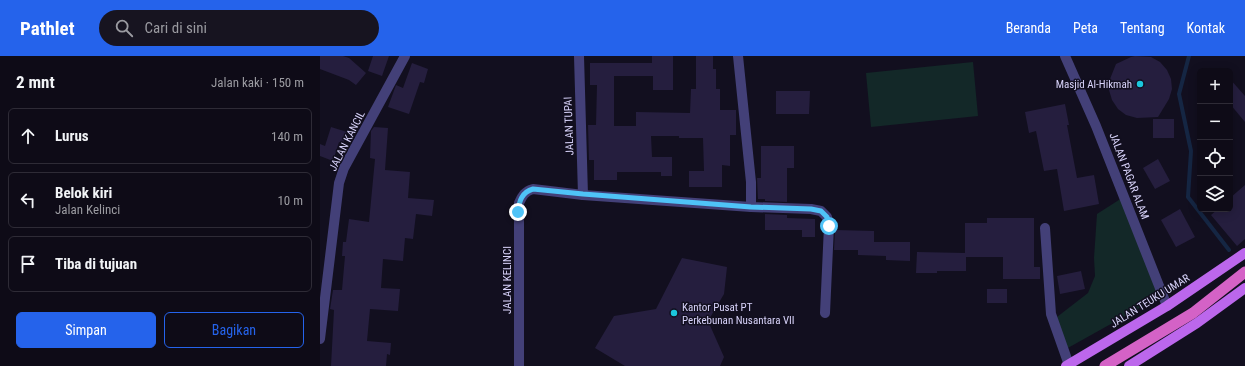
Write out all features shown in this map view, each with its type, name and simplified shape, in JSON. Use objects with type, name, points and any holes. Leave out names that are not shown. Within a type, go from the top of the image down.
[{"type":"highway","points":[[1105,366],[1194,313],[1245,271]]},
{"type":"main road","name":"JALAN TEUKU UMAR","points":[[1068,366],[1167,306],[1245,253]]},
{"type":"main road","points":[[1226,266],[1235,264],[1245,271]]},
{"type":"main road","points":[[1129,366],[1197,322],[1244,288]]},
{"type":"street","name":"JALAN KANCIL","points":[[320,339],[339,183],[344,168],[405,56]]},
{"type":"street","name":"JALAN TUPAI","points":[[579,56],[583,194]]},
{"type":"street","points":[[738,56],[751,182],[751,207]]},
{"type":"street","name":"JALAN PAGAR ALAM","points":[[1065,56],[1096,126],[1167,306]]},
{"type":"street","name":"JALAN KELINCI","points":[[519,366],[519,203],[522,196],[527,191],[533,189],[583,194]]},
{"type":"street","points":[[583,194],[751,207],[811,209],[821,211],[827,217],[829,226],[825,313]]},
{"type":"street","points":[[1045,228],[1046,264],[1051,314],[1068,366]]},
{"type":"green space","points":[[973,62],[978,116],[871,127],[866,73]]},
{"type":"green space","points":[[1122,198],[1161,296],[1066,349],[1057,317],[1088,293],[1095,276],[1094,258],[1097,214]]},
{"type":"building","points":[[320,56],[343,56],[349,58],[366,73],[356,85],[349,80],[320,69]]},
{"type":"building","points":[[373,56],[389,56],[382,76],[368,71]]},
{"type":"building","points":[[652,56],[673,56],[673,90],[653,90],[653,76],[614,76],[614,126],[636,126],[636,112],[690,113],[691,89],[696,89],[696,56],[713,56],[713,69],[716,69],[716,89],[720,89],[720,110],[736,110],[736,135],[730,135],[730,166],[722,165],[722,187],[689,187],[689,171],[704,171],[703,138],[679,138],[679,136],[651,136],[652,157],[672,157],[672,176],[661,176],[661,172],[617,172],[617,180],[594,180],[594,160],[589,160],[588,125],[596,125],[597,85],[590,85],[590,63],[652,63]]},
{"type":"building","name":"Masjid Al-Hikmah","points":[[1135,56],[1151,57],[1160,62],[1167,70],[1171,79],[1172,89],[1169,99],[1158,117],[1137,118],[1126,115],[1118,109],[1112,100],[1109,90],[1110,79],[1116,64]]},
{"type":"building","points":[[412,63],[428,69],[424,83],[420,82],[409,114],[388,107],[396,85],[403,88]]},
{"type":"building","points":[[1233,82],[1245,96],[1245,122],[1233,108]]},
{"type":"building","points":[[776,91],[810,91],[809,114],[776,114]]},
{"type":"building","points":[[1065,104],[1069,125],[1067,125],[1077,178],[1094,175],[1099,204],[1064,211],[1057,169],[1044,171],[1036,131],[1029,133],[1025,112]]},
{"type":"building","points":[[1153,119],[1174,119],[1174,138],[1153,138]]},
{"type":"building","points":[[331,127],[347,132],[343,144],[339,142],[333,161],[320,156],[320,144],[325,146]]},
{"type":"building","points":[[374,127],[388,128],[385,170],[410,172],[408,198],[434,200],[432,216],[416,214],[413,239],[405,238],[403,261],[383,259],[381,288],[400,289],[398,311],[370,309],[367,341],[391,343],[390,355],[387,354],[386,366],[331,366],[334,310],[330,309],[333,290],[342,290],[345,256],[342,256],[343,242],[346,242],[349,219],[369,222],[375,159],[370,158],[371,131]]},
{"type":"building","points":[[761,146],[794,146],[794,168],[787,168],[787,202],[765,201],[765,199],[758,199],[757,178],[761,178]]},
{"type":"building","points":[[1158,159],[1170,181],[1155,189],[1143,168]]},
{"type":"building","points":[[1245,185],[1245,239],[1237,246],[1211,215],[1214,212],[1233,212],[1233,195]]},
{"type":"building","points":[[1180,209],[1195,237],[1176,247],[1161,220]]},
{"type":"building","points":[[765,214],[787,215],[787,218],[815,219],[815,237],[802,237],[802,230],[765,230]]},
{"type":"building","points":[[987,218],[1034,218],[1034,267],[1040,267],[1040,279],[1003,279],[1003,257],[966,257],[966,271],[916,273],[917,252],[965,253],[965,223],[987,223]]},
{"type":"building","points":[[835,230],[874,231],[874,242],[910,242],[910,261],[886,260],[886,256],[858,255],[858,250],[834,250]]},
{"type":"building","name":"Kantor Pusat PT Perkebunan Nusantara VII","points":[[682,258],[727,267],[724,294],[708,321],[724,357],[720,366],[625,366],[595,348],[614,316],[656,309]]},
{"type":"building","points":[[1081,271],[1085,289],[1060,294],[1057,276]]},
{"type":"building","points":[[987,289],[1007,289],[1007,303],[987,303]]},
{"type":"waterway","points":[[1189,56],[1179,94],[1191,151],[1188,197],[1229,250]]},
{"type":"place","name":"Masjid Al-Hikmah","points":[[1140,84]]},
{"type":"place","name":"Kantor Pusat PT Perkebunan Nusantara VII","points":[[674,313]]},
{"type":"route","points":[[518,212],[519,203],[522,196],[527,191],[533,189],[751,207],[811,209],[821,211],[827,217],[829,226]]}]
